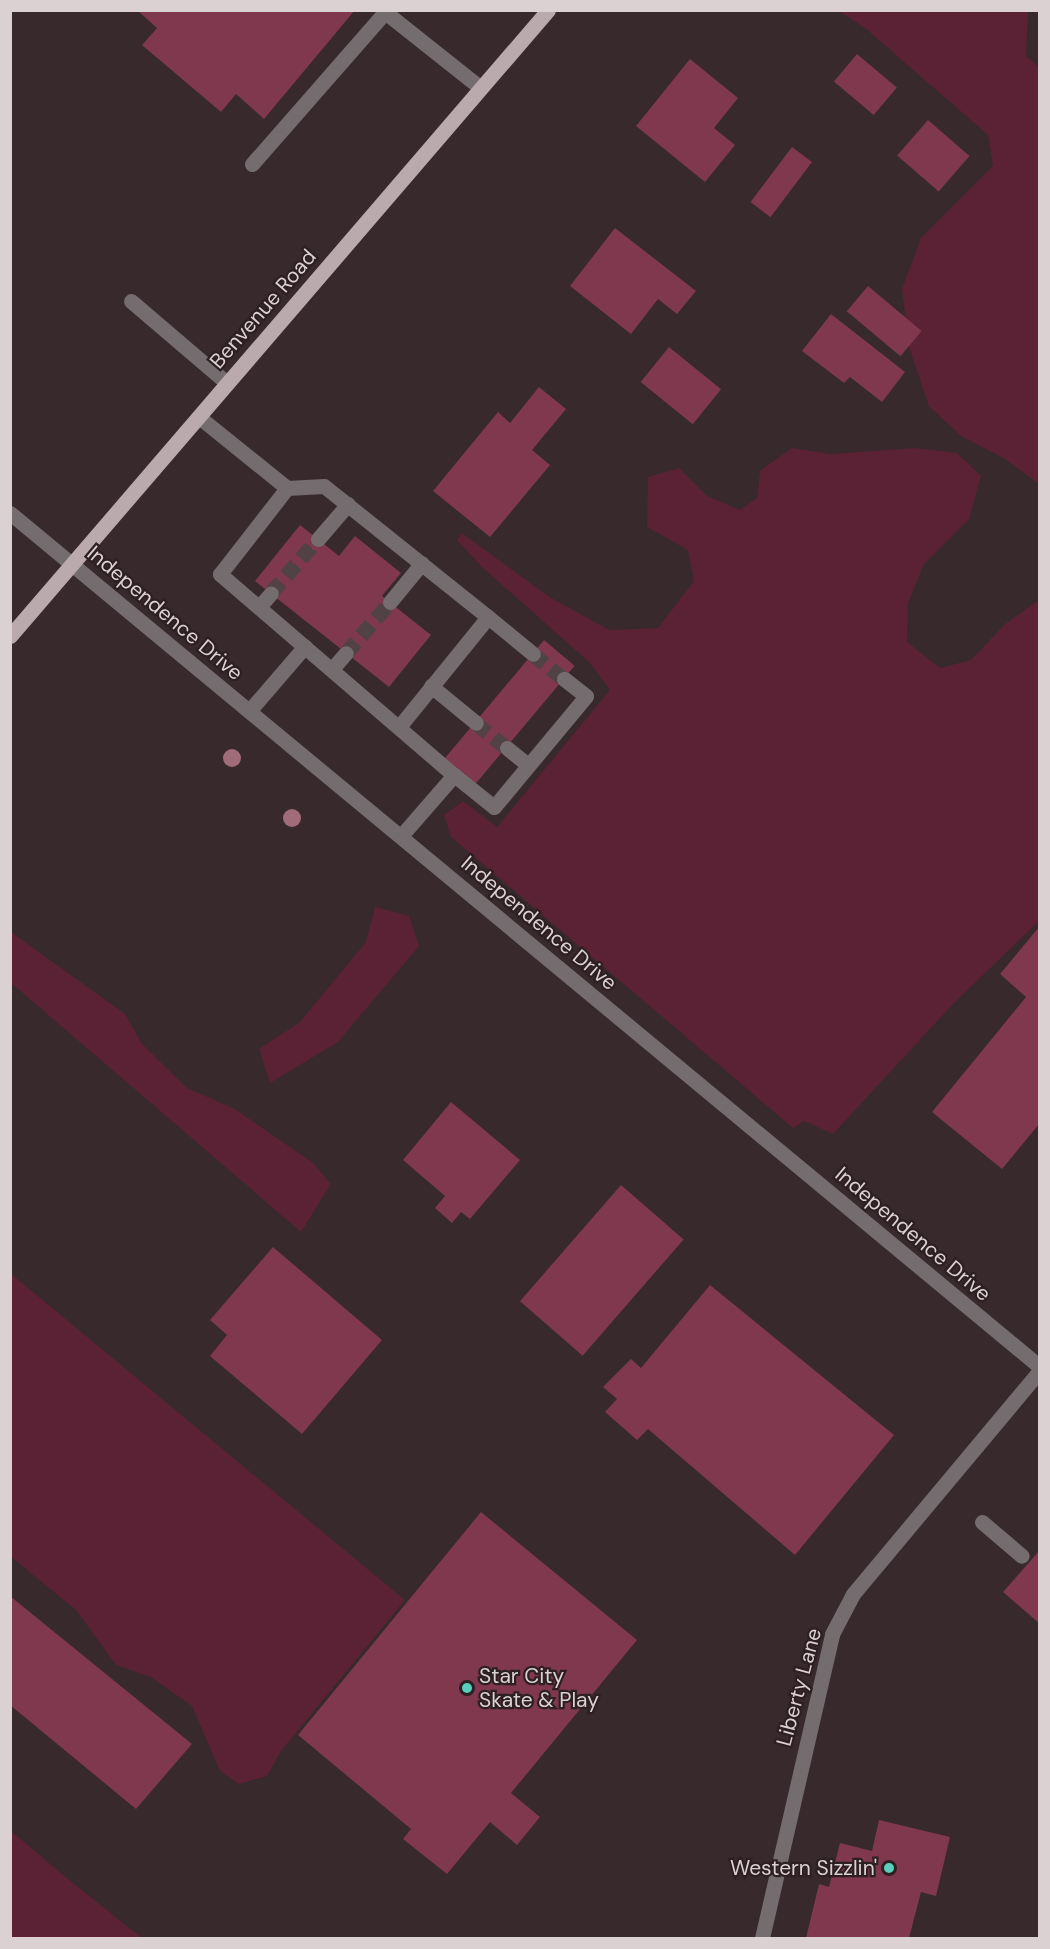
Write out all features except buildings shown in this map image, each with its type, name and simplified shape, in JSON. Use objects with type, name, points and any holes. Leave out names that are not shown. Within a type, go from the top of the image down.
[{"type":"main road","name":"Benvenue Road","points":[[10,636],[548,10]]},
{"type":"street","points":[[252,164],[385,12],[481,88]]},
{"type":"street","points":[[131,301],[227,383]]},
{"type":"street","points":[[199,417],[287,488],[324,486],[533,654]]},
{"type":"street","points":[[287,488],[220,573],[494,807],[586,696],[564,679]]},
{"type":"street","points":[[318,539],[348,504]]},
{"type":"street","name":"Independence Drive","points":[[10,513],[1040,1368]]},
{"type":"street","points":[[390,602],[422,563]]},
{"type":"street","points":[[259,607],[271,593]]},
{"type":"street","points":[[399,727],[488,617]]},
{"type":"street","points":[[250,710],[305,646]]},
{"type":"street","points":[[332,669],[346,653]]},
{"type":"street","points":[[431,686],[476,723]]},
{"type":"street","points":[[507,748],[528,765]]},
{"type":"street","points":[[401,836],[454,775]]},
{"type":"street","name":"Liberty Lane","points":[[762,1938],[832,1634],[853,1594],[1040,1368]]},
{"type":"street","points":[[982,1522],[1022,1556]]},
{"type":"shaded area","points":[[839,11],[1028,11],[1026,56],[1040,68],[1039,484],[1005,459],[961,436],[929,406],[909,347],[902,289],[921,238],[993,166],[988,135],[865,28]]},
{"type":"shaded area","points":[[792,448],[831,454],[916,448],[957,453],[981,476],[969,519],[924,564],[908,603],[907,642],[940,668],[971,660],[1005,624],[1039,600],[1039,921],[953,1004],[833,1134],[804,1121],[793,1128],[451,837],[444,815],[463,801],[497,827],[610,690],[590,663],[482,567],[457,540],[462,533],[548,596],[609,630],[658,628],[694,581],[688,550],[647,527],[648,477],[679,468],[707,496],[740,510],[757,498],[760,471]]},
{"type":"shaded area","points":[[375,907],[409,916],[419,946],[338,1042],[270,1083],[259,1049],[300,1022],[366,942]]},
{"type":"shaded area","points":[[11,932],[125,1014],[142,1044],[187,1088],[235,1109],[313,1163],[331,1184],[301,1232],[11,983]]},
{"type":"shaded area","points":[[10,1273],[405,1600],[281,1751],[267,1776],[239,1784],[220,1771],[192,1706],[151,1677],[116,1665],[76,1610],[11,1557]]},
{"type":"shaded area","points":[[11,1831],[68,1879],[142,1938],[11,1938]]},
{"type":"tunnel","points":[[271,593],[318,539]]},
{"type":"tunnel","points":[[346,653],[390,602]]},
{"type":"tunnel","points":[[533,654],[564,679]]},
{"type":"tunnel","points":[[476,723],[507,748]]},
{"type":"place","name":"Star City Skate & Play","points":[[467,1688]]},
{"type":"place","name":"Western Sizzlin'","points":[[889,1868]]}]
